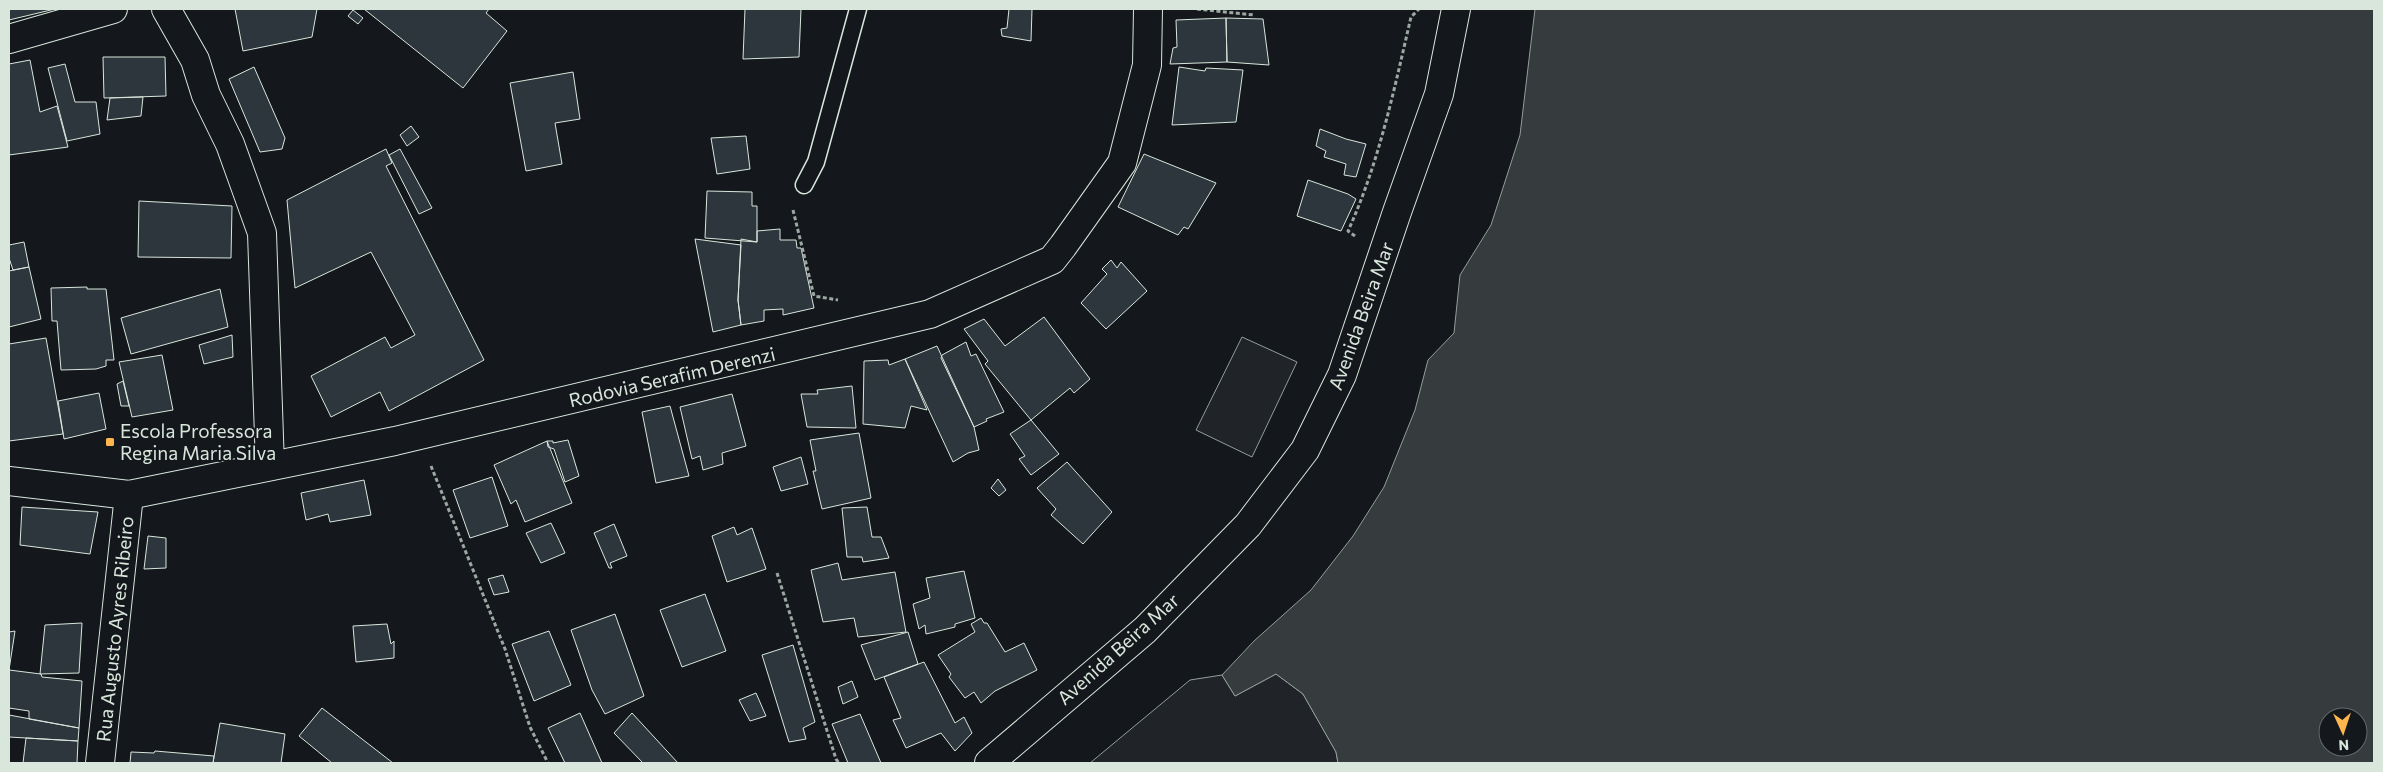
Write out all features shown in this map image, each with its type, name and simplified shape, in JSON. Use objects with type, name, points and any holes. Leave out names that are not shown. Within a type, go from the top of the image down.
[{"type":"street","points":[[9,39],[113,9]]},
{"type":"street","points":[[166,9],[195,60],[206,95],[230,144],[262,233],[270,466]]},
{"type":"street","name":"Rodovia Serafim Derenzi","points":[[9,482],[129,495],[403,440],[930,314],[1052,260],[1122,163],[1147,66],[1148,9]]},
{"type":"street","name":"Avenida Beira Mar","points":[[989,763],[1145,630],[1248,525],[1306,450],[1342,375],[1440,94],[1456,9]]},
{"type":"street","name":"Rua Augusto Ayres Ribeiro","points":[[100,763],[129,495]]},
{"type":"lane","points":[[804,185],[816,162],[858,9]]},
{"type":"path","points":[[1197,9],[1254,15]]},
{"type":"path","points":[[1383,253],[1348,231],[1364,196],[1387,118],[1411,17],[1419,9]]},
{"type":"path","points":[[804,185],[791,188],[791,201],[814,296],[840,300],[865,330]]},
{"type":"path","points":[[432,468],[506,649],[530,727],[548,763]]},
{"type":"path","points":[[777,573],[836,759],[839,763]]},
{"type":"shaded area","points":[[1535,9],[2374,9],[2374,763],[1338,763],[1336,752],[1303,694],[1276,674],[1235,696],[1222,675],[1254,641],[1311,590],[1353,536],[1384,487],[1415,410],[1428,360],[1454,333],[1460,275],[1491,225],[1520,135]]},
{"type":"shaded area","points":[[1242,337],[1297,362],[1252,457],[1196,430]]},
{"type":"shaded area","points":[[1276,674],[1303,694],[1336,752],[1338,763],[1090,763],[1190,680],[1222,675],[1235,696]]},
{"type":"building","points":[[9,9],[55,9],[9,20]]},
{"type":"building","points":[[235,9],[317,9],[312,37],[243,51]]},
{"type":"building","points":[[364,9],[489,9],[486,13],[507,31],[463,88]]},
{"type":"building","points":[[745,9],[801,9],[799,57],[743,59]]},
{"type":"building","points":[[1009,9],[1032,9],[1031,41],[1002,36],[1001,29],[1007,28]]},
{"type":"building","points":[[353,10],[363,18],[358,24],[348,16]]},
{"type":"building","points":[[1226,18],[1227,62],[1170,64],[1173,48],[1177,47],[1176,20]]},
{"type":"building","points":[[1226,18],[1263,19],[1269,65],[1227,62]]},
{"type":"building","points":[[103,57],[165,57],[166,96],[104,98]]},
{"type":"building","points":[[30,60],[40,112],[57,106],[68,147],[9,155],[9,64]]},
{"type":"building","points":[[65,64],[75,102],[96,102],[100,134],[67,141],[48,68]]},
{"type":"building","points":[[254,67],[285,138],[282,149],[260,152],[229,79]]},
{"type":"building","points":[[1179,67],[1205,71],[1206,68],[1243,70],[1236,122],[1172,125]]},
{"type":"building","points":[[573,72],[580,119],[555,123],[562,164],[526,171],[510,83]]},
{"type":"building","points":[[143,97],[141,116],[107,120],[110,98]]},
{"type":"building","points":[[411,126],[419,137],[407,146],[400,135]]},
{"type":"building","points":[[1320,129],[1366,144],[1356,177],[1344,175],[1346,164],[1324,157],[1326,151],[1316,146]]},
{"type":"building","points":[[746,136],[750,169],[717,174],[711,138]]},
{"type":"building","points":[[386,149],[392,163],[386,166],[484,360],[389,411],[380,392],[331,417],[311,376],[385,337],[391,348],[415,335],[371,252],[295,288],[287,200]]},
{"type":"building","points":[[400,149],[432,208],[419,214],[389,155]]},
{"type":"building","points":[[1144,154],[1216,183],[1188,229],[1184,227],[1178,235],[1118,207]]},
{"type":"building","points":[[1308,180],[1348,194],[1356,199],[1341,231],[1297,216]]},
{"type":"building","points":[[707,191],[752,192],[752,206],[757,206],[757,242],[705,238]]},
{"type":"building","points":[[139,201],[232,206],[231,258],[138,257]]},
{"type":"building","points":[[780,229],[780,240],[796,240],[797,248],[801,248],[814,308],[783,315],[783,309],[764,310],[764,321],[741,325],[738,300],[741,239],[757,242],[757,231]]},
{"type":"building","points":[[695,239],[741,245],[738,300],[741,325],[713,332]]},
{"type":"building","points":[[24,242],[29,267],[13,270],[9,258],[9,245]]},
{"type":"building","points":[[1111,260],[1117,268],[1121,262],[1147,291],[1106,329],[1081,303],[1107,274],[1102,269]]},
{"type":"building","points":[[29,267],[41,319],[9,327],[9,271]]},
{"type":"building","points":[[87,287],[87,289],[106,289],[114,360],[106,360],[106,366],[96,369],[61,370],[57,321],[52,321],[51,288]]},
{"type":"building","points":[[220,289],[228,327],[131,354],[121,318]]},
{"type":"building","points":[[1044,317],[1090,379],[1074,393],[1070,388],[1031,420],[985,364],[988,361],[964,329],[984,319],[1005,346]]},
{"type":"building","points":[[232,335],[233,357],[204,364],[199,345]]},
{"type":"building","points":[[46,338],[63,434],[9,441],[9,344]]},
{"type":"building","points":[[966,342],[971,356],[976,354],[1004,412],[986,419],[987,421],[974,427],[941,358],[942,355]]},
{"type":"building","points":[[937,346],[974,427],[979,450],[968,453],[953,462],[905,359]]},
{"type":"building","points":[[162,355],[173,410],[132,417],[119,362]]},
{"type":"building","points":[[905,359],[927,410],[911,406],[905,428],[863,424],[864,361],[888,360],[889,365]]},
{"type":"building","points":[[123,381],[129,406],[121,406],[117,384]]},
{"type":"building","points":[[852,386],[856,428],[807,427],[801,394],[818,394],[817,390]]},
{"type":"building","points":[[99,393],[106,429],[64,439],[58,401]]},
{"type":"building","points":[[732,394],[746,446],[722,453],[723,464],[703,470],[700,456],[692,459],[680,407]]},
{"type":"building","points":[[670,406],[689,476],[656,483],[642,412]]},
{"type":"building","points":[[1031,420],[1059,454],[1031,475],[1019,459],[1025,456],[1010,434]]},
{"type":"building","points":[[859,433],[871,498],[822,509],[813,471],[816,471],[810,440]]},
{"type":"building","points":[[568,440],[579,476],[565,482],[554,449],[548,447],[547,441],[553,441],[553,443]]},
{"type":"building","points":[[547,441],[572,503],[525,522],[516,500],[511,504],[494,465]]},
{"type":"building","points":[[801,457],[808,484],[781,491],[773,467]]},
{"type":"building","points":[[1067,462],[1112,512],[1083,544],[1051,515],[1056,509],[1037,488]]},
{"type":"building","points":[[492,477],[508,526],[470,538],[453,490]]},
{"type":"building","points":[[998,479],[1006,490],[999,496],[991,488]]},
{"type":"building","points":[[364,480],[371,515],[330,522],[328,514],[306,520],[301,493]]},
{"type":"building","points":[[22,507],[98,512],[90,554],[20,545]]},
{"type":"building","points":[[867,507],[872,537],[881,537],[889,558],[863,562],[862,557],[847,557],[842,508]]},
{"type":"building","points":[[551,523],[565,553],[541,563],[526,533]]},
{"type":"building","points":[[614,524],[627,556],[610,563],[612,568],[609,568],[594,533]]},
{"type":"building","points":[[734,527],[737,535],[752,528],[766,569],[727,582],[712,536]]},
{"type":"building","points":[[148,536],[166,538],[166,568],[144,569]]},
{"type":"building","points":[[838,563],[842,580],[895,572],[906,632],[858,637],[854,618],[823,622],[811,570]]},
{"type":"building","points":[[964,571],[975,618],[955,624],[955,627],[926,634],[925,625],[919,629],[913,604],[930,598],[926,578]]},
{"type":"building","points":[[503,575],[509,592],[494,595],[488,579]]},
{"type":"building","points":[[705,594],[726,651],[682,667],[660,610]]},
{"type":"building","points":[[615,614],[644,696],[605,714],[592,690],[571,630]]},
{"type":"building","points":[[981,618],[984,623],[987,623],[1005,652],[1024,643],[1037,670],[995,691],[981,703],[974,692],[965,698],[949,677],[951,674],[938,655],[975,632],[971,624]]},
{"type":"building","points":[[82,623],[79,673],[40,674],[45,625]]},
{"type":"building","points":[[387,624],[391,644],[394,641],[394,658],[356,662],[353,626]]},
{"type":"building","points":[[15,631],[9,670],[9,632]]},
{"type":"building","points":[[549,631],[571,685],[534,701],[512,644]]},
{"type":"building","points":[[908,632],[918,664],[875,680],[861,645]]},
{"type":"building","points":[[793,645],[815,722],[803,728],[806,739],[789,742],[762,655]]},
{"type":"building","points":[[924,662],[955,723],[964,717],[972,733],[955,751],[941,733],[906,748],[893,720],[901,718],[884,677]]},
{"type":"building","points":[[9,670],[41,674],[42,677],[82,681],[79,728],[29,719],[29,711],[9,708]]},
{"type":"building","points":[[852,681],[858,697],[843,704],[838,687]]},
{"type":"building","points":[[756,693],[766,716],[750,721],[739,700]]},
{"type":"building","points":[[322,708],[393,763],[332,763],[299,736]]},
{"type":"building","points":[[580,713],[602,763],[565,763],[548,728]]},
{"type":"building","points":[[632,713],[678,763],[643,763],[614,733]]},
{"type":"building","points":[[860,714],[881,763],[848,763],[832,724]]},
{"type":"building","points":[[9,715],[79,728],[78,741],[9,737]]},
{"type":"building","points":[[220,723],[285,734],[281,763],[213,763]]},
{"type":"building","points":[[26,738],[78,741],[77,763],[23,763]]},
{"type":"building","points":[[155,751],[214,756],[213,763],[130,763],[131,752],[154,753]]},
{"type":"place","name":"Escola Professora Regina Maria Silva","points":[[110,442]]}]
